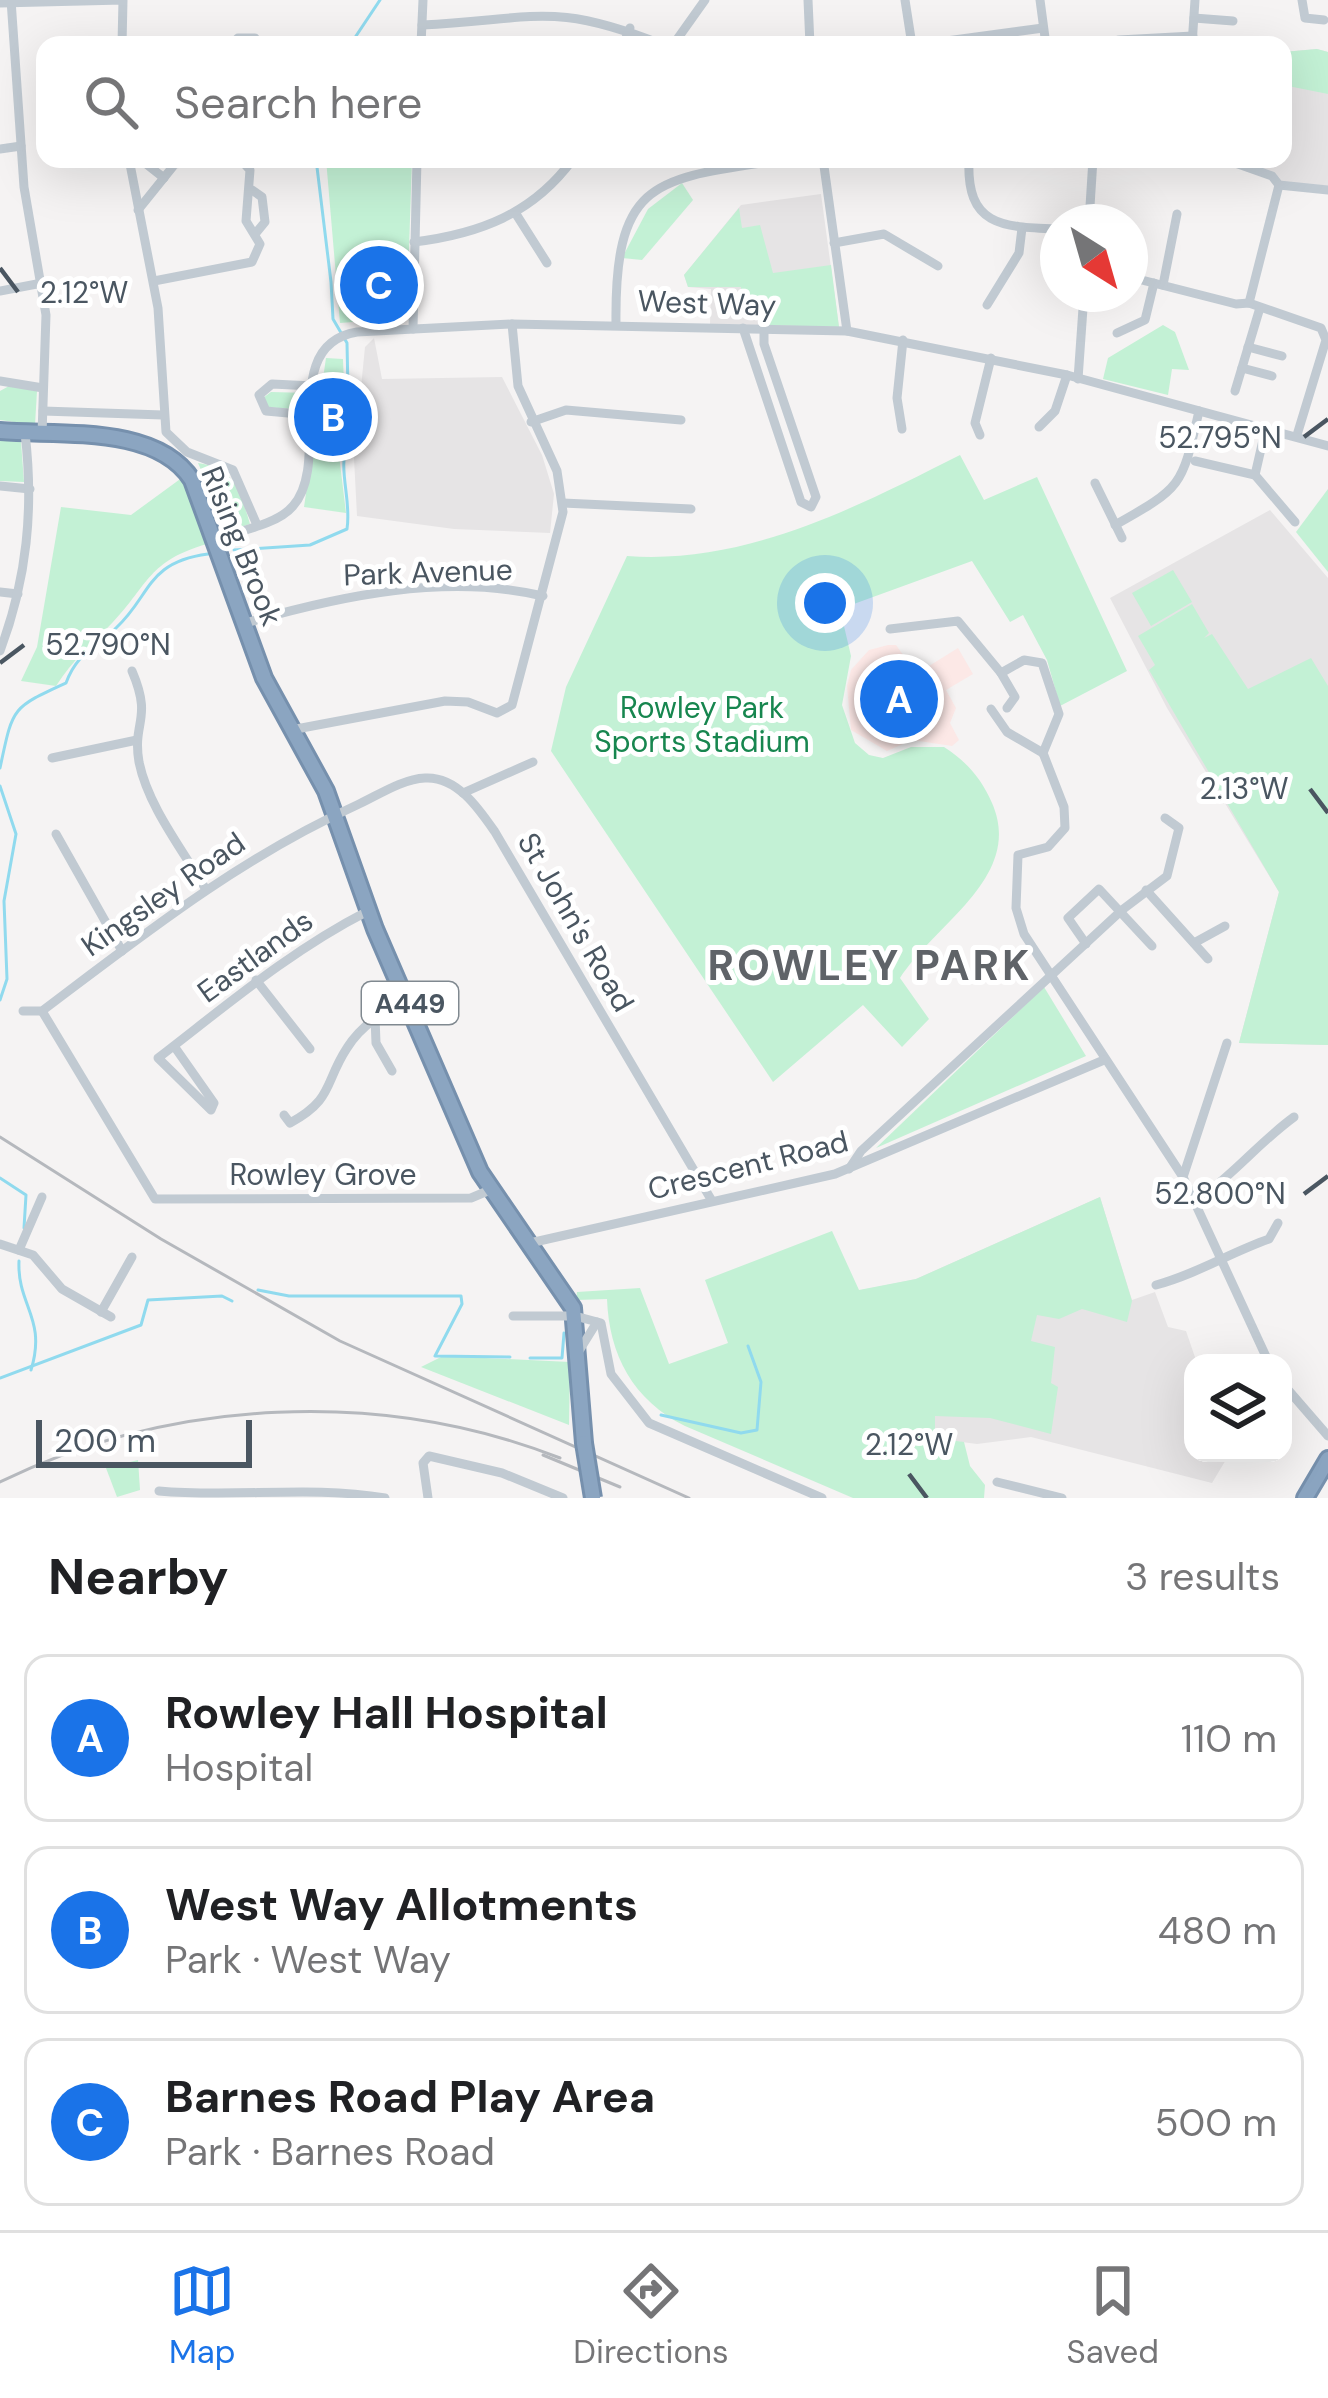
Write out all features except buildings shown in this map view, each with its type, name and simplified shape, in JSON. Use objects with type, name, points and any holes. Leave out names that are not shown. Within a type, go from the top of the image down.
[{"type":"highway","name":"Rising Brook","points":[[0,431],[132,443],[167,454],[192,480],[265,678],[335,815]]},
{"type":"highway","name":"A449","points":[[335,815],[368,911],[490,1190],[575,1316],[592,1498]]},
{"type":"highway","points":[[1305,1498],[1323,1479],[1328,1459]]},
{"type":"street","points":[[42,434],[42,283],[14,93],[7,2],[123,0],[122,36]]},
{"type":"street","points":[[421,36],[423,0]]},
{"type":"street","points":[[679,36],[705,0]]},
{"type":"street","points":[[808,0],[810,36]]},
{"type":"street","points":[[905,0],[912,36]]},
{"type":"street","points":[[1040,0],[1044,36]]},
{"type":"street","points":[[1193,36],[1195,0]]},
{"type":"street","points":[[1302,0],[1305,18],[1324,20]]},
{"type":"street","points":[[422,25],[544,7],[581,11],[646,36]]},
{"type":"street","points":[[1194,18],[1234,21]]},
{"type":"street","points":[[1118,23],[1119,36]]},
{"type":"street","points":[[627,36],[630,28]]},
{"type":"street","points":[[982,36],[1043,28]]},
{"type":"street","points":[[0,96],[14,93]]},
{"type":"street","points":[[0,148],[21,146]]},
{"type":"street","points":[[131,168],[154,281],[166,432],[179,447],[233,470],[256,525]]},
{"type":"street","points":[[151,168],[164,178]]},
{"type":"street","points":[[139,210],[173,168]]},
{"type":"street","points":[[154,281],[246,266],[257,256],[256,233],[246,221],[244,199],[252,190],[248,168]]},
{"type":"street","points":[[412,329],[417,168]]},
{"type":"street","points":[[413,242],[449,238],[516,214],[564,168]]},
{"type":"street","points":[[616,325],[615,270],[623,227],[652,193],[687,175],[732,168]]},
{"type":"street","points":[[825,168],[847,331]]},
{"type":"street","points":[[969,168],[970,201],[1001,224],[1040,228]]},
{"type":"street","points":[[1090,204],[1092,168]]},
{"type":"street","points":[[1249,168],[1272,176],[1279,185],[1328,190]]},
{"type":"street","points":[[1249,303],[1279,185]]},
{"type":"street","points":[[252,190],[262,197],[264,209],[265,222],[256,233]]},
{"type":"street","points":[[516,214],[547,263]]},
{"type":"street","points":[[1117,333],[1145,320],[1177,214]]},
{"type":"street","points":[[987,305],[1019,253],[1022,228]]},
{"type":"street","points":[[835,243],[884,235],[938,266]]},
{"type":"street","points":[[1148,281],[1249,303],[1259,311],[1318,326],[1326,337],[1297,435]]},
{"type":"street","points":[[0,291],[42,283]]},
{"type":"street","points":[[1235,391],[1259,311]]},
{"type":"street","points":[[1039,427],[1055,411],[1072,377],[1081,312]]},
{"type":"street","points":[[291,730],[445,701],[506,711],[543,596],[563,503],[555,465],[531,422],[516,377],[512,324]]},
{"type":"street","name":"West Way","points":[[215,539],[284,514],[300,496],[319,357],[344,335],[412,329],[512,324],[847,331],[1072,377],[1328,446]]},
{"type":"street","points":[[743,328],[801,502],[811,507],[816,497],[764,344],[764,328]]},
{"type":"street","points":[[902,429],[897,398],[903,340]]},
{"type":"street","points":[[1248,347],[1282,356]]},
{"type":"street","points":[[980,435],[975,422],[991,358]]},
{"type":"street","points":[[1242,368],[1272,376]]},
{"type":"street","points":[[0,381],[43,388]]},
{"type":"street","points":[[310,415],[266,411],[260,395],[272,384],[313,386]]},
{"type":"street","points":[[531,422],[560,410],[681,420]]},
{"type":"street","points":[[43,411],[163,415]]},
{"type":"street","points":[[1115,525],[1164,498],[1180,482],[1199,411]]},
{"type":"street","points":[[1255,475],[1266,427]]},
{"type":"street","points":[[0,651],[18,594],[30,489],[25,433]]},
{"type":"street","points":[[1195,461],[1255,475],[1295,523]]},
{"type":"street","points":[[1095,483],[1121,538]]},
{"type":"street","points":[[0,486],[30,489]]},
{"type":"street","points":[[563,503],[691,509]]},
{"type":"street","name":"Park Avenue","points":[[246,623],[331,598],[373,593],[471,590],[543,596]]},
{"type":"street","points":[[0,592],[18,594]]},
{"type":"street","points":[[890,629],[958,621],[1015,698],[1007,708]]},
{"type":"street","points":[[1000,673],[1030,659],[1046,670],[1058,723],[1043,753]]},
{"type":"street","points":[[132,671],[145,703],[137,740],[140,766],[155,803],[205,888]]},
{"type":"street","points":[[991,709],[1006,732],[1043,753],[1064,807],[1065,828],[1048,847],[1018,855],[1016,908],[1048,977],[1184,1178],[1265,1354]]},
{"type":"street","points":[[52,758],[137,740]]},
{"type":"street","points":[[335,815],[418,778],[442,781],[463,793],[532,762]]},
{"type":"street","name":"St John's Road","points":[[463,793],[495,832],[712,1201]]},
{"type":"street","name":"Kingsley Road","points":[[42,1011],[205,888],[335,815]]},
{"type":"street","points":[[850,1168],[861,1151],[1173,866],[1179,828],[1165,818]]},
{"type":"street","points":[[56,834],[122,951]]},
{"type":"street","points":[[1086,944],[1068,923],[1073,910],[1099,889],[1152,946]]},
{"type":"street","points":[[1146,890],[1208,959]]},
{"type":"street","name":"Eastlands","points":[[174,1046],[310,941],[368,911]]},
{"type":"street","points":[[1194,944],[1225,926]]},
{"type":"street","points":[[256,980],[310,1049]]},
{"type":"street","points":[[284,1115],[290,1123],[323,1101],[343,1054],[375,1017],[408,999]]},
{"type":"street","points":[[23,1012],[42,1011]]},
{"type":"street","name":"Rowley Grove","points":[[42,1011],[154,1198],[471,1198],[490,1190]]},
{"type":"street","points":[[375,1017],[376,1043],[392,1071]]},
{"type":"street","points":[[1184,1178],[1227,1043]]},
{"type":"street","points":[[174,1046],[214,1102],[211,1110],[158,1058],[174,1046]]},
{"type":"street","name":"Crescent Road","points":[[530,1243],[850,1168],[1104,1060]]},
{"type":"street","points":[[1196,1201],[1238,1172],[1264,1138],[1294,1117]]},
{"type":"street","points":[[20,1250],[42,1197]]},
{"type":"street","points":[[1156,1285],[1199,1274],[1219,1257],[1269,1239],[1278,1223]]},
{"type":"street","points":[[0,1244],[33,1255],[62,1289],[106,1315],[131,1271],[132,1257]]},
{"type":"street","points":[[513,1316],[575,1316],[606,1326],[611,1374],[650,1424],[822,1498]]},
{"type":"street","points":[[579,1351],[597,1322]]},
{"type":"street","points":[[1292,1394],[1328,1436]]},
{"type":"street","points":[[428,1498],[423,1462],[429,1456],[502,1473],[563,1498]]},
{"type":"street","points":[[997,1482],[1062,1498]]},
{"type":"street","points":[[159,1491],[385,1498]]},
{"type":"shaded area","points":[[1292,51],[1328,52],[1328,187],[1279,185],[1262,168],[1292,168]]},
{"type":"shaded area","points":[[821,194],[839,327],[710,324],[711,289],[688,287],[684,275],[741,205]]},
{"type":"shaded area","points":[[374,338],[382,379],[502,377],[542,455],[554,494],[550,533],[454,529],[357,516],[354,458],[365,347]]},
{"type":"shaded area","points":[[1270,510],[1328,578],[1328,1045],[1239,1043],[1279,892],[1167,708],[1110,598]]},
{"type":"shaded area","points":[[896,645],[906,659],[908,679],[958,648],[973,674],[946,690],[956,708],[950,723],[959,740],[952,746],[912,740],[887,751],[851,730],[847,686],[851,670],[869,650]]},
{"type":"shaded area","points":[[1100,1197],[1132,1300],[1155,1292],[1168,1327],[1186,1331],[1194,1354],[1184,1354],[1184,1462],[1225,1462],[1212,1483],[1031,1437],[977,1444],[824,1424],[842,1294],[916,1279]]},
{"type":"green space","points":[[1292,51],[1328,52],[1328,94],[1292,87]]},
{"type":"green space","points":[[327,168],[412,168],[407,309],[392,319],[340,323]]},
{"type":"green space","points":[[682,183],[693,200],[642,260],[622,258],[648,209]]},
{"type":"green space","points":[[739,208],[742,228],[760,225],[773,273],[831,265],[839,327],[761,325],[759,317],[741,316],[741,287],[688,287],[684,275]]},
{"type":"green space","points":[[1163,325],[1175,332],[1189,370],[1172,369],[1168,395],[1103,379],[1108,358]]},
{"type":"green space","points":[[326,358],[343,359],[346,438],[339,455],[346,513],[304,507]]},
{"type":"green space","points":[[9,386],[37,391],[35,425],[0,420],[0,391]]},
{"type":"green space","points":[[271,392],[309,393],[307,410],[264,407],[263,398]]},
{"type":"green space","points":[[0,440],[21,442],[24,482],[0,481]]},
{"type":"green space","name":"Rowley Park Sports Stadium","points":[[960,455],[984,500],[1037,477],[1127,671],[1060,706],[1047,660],[1023,615],[1010,622],[972,561],[840,609],[851,656],[842,705],[855,743],[869,755],[883,758],[911,747],[944,747],[952,753],[978,778],[992,803],[999,829],[996,853],[972,897],[900,978],[929,1019],[902,1047],[863,1005],[773,1082],[551,751],[566,687],[627,556],[671,556],[757,542],[840,512]]},
{"type":"green space","points":[[198,463],[228,476],[250,524],[228,531]]},
{"type":"green space","points":[[183,477],[207,544],[172,558],[151,575],[56,686],[21,681],[37,647],[61,507],[131,515]]},
{"type":"green space","points":[[1328,489],[1328,572],[1296,532]]},
{"type":"green space","points":[[1173,570],[1192,602],[1151,626],[1132,593]]},
{"type":"green space","points":[[1192,604],[1209,633],[1204,638],[1212,634],[1248,689],[1311,658],[1328,686],[1328,1045],[1239,1043],[1279,892],[1149,670],[1155,665],[1138,636]]},
{"type":"green space","points":[[1044,987],[1086,1056],[876,1148]]},
{"type":"green space","points":[[1100,1197],[1132,1301],[1127,1322],[1082,1309],[1059,1319],[1037,1315],[1031,1341],[1055,1347],[1051,1383],[1058,1387],[1051,1434],[990,1418],[935,1416],[935,1438],[964,1442],[970,1466],[985,1485],[984,1498],[853,1498],[685,1426],[651,1403],[627,1374],[613,1339],[607,1299],[576,1300],[577,1292],[640,1288],[669,1364],[728,1343],[705,1280],[832,1231],[859,1290],[916,1279]]},
{"type":"green space","points":[[443,1356],[570,1362],[569,1425],[421,1367]]},
{"type":"green space","points":[[138,1460],[140,1490],[117,1497],[106,1468]]},
{"type":"waterway","name":"Rising Brook","points":[[356,36],[380,0]]},
{"type":"waterway","name":"Rising Brook","points":[[234,550],[310,545],[347,529],[347,343],[333,319],[317,168]]},
{"type":"waterway","name":"Rising Brook","points":[[0,768],[17,712],[66,683],[81,658],[116,628],[161,572],[208,554]]},
{"type":"waterway","name":"Rising Brook","points":[[0,786],[16,834],[4,901],[7,979],[0,1000]]},
{"type":"waterway","name":"Rising Brook","points":[[0,1178],[26,1195],[24,1228]]},
{"type":"waterway","points":[[19,1261],[36,1337],[31,1370]]},
{"type":"waterway","points":[[258,1290],[289,1296],[461,1296],[462,1304],[435,1356],[510,1357]]},
{"type":"waterway","points":[[0,1378],[141,1325],[148,1300],[222,1296],[232,1301]]},
{"type":"waterway","points":[[530,1358],[562,1358],[564,1333]]},
{"type":"waterway","points":[[661,1415],[741,1433],[757,1430],[761,1382],[748,1346]]},
{"type":"railway","points":[[0,1137],[161,1239],[340,1341],[689,1498]]},
{"type":"railway","points":[[0,1482],[66,1454],[135,1433],[205,1419],[277,1412],[421,1420],[492,1435],[560,1458]]},
{"type":"railway","points":[[543,1455],[620,1487]]},
{"type":"place","name":"Barnes Road Play Area","points":[[379,285]]},
{"type":"place","name":"West Way Allotments","points":[[333,417]]},
{"type":"place","name":"Rowley Hall Hospital","points":[[899,699]]},
{"type":"district","name":"ROWLEY PARK","points":[[870,965]]}]
